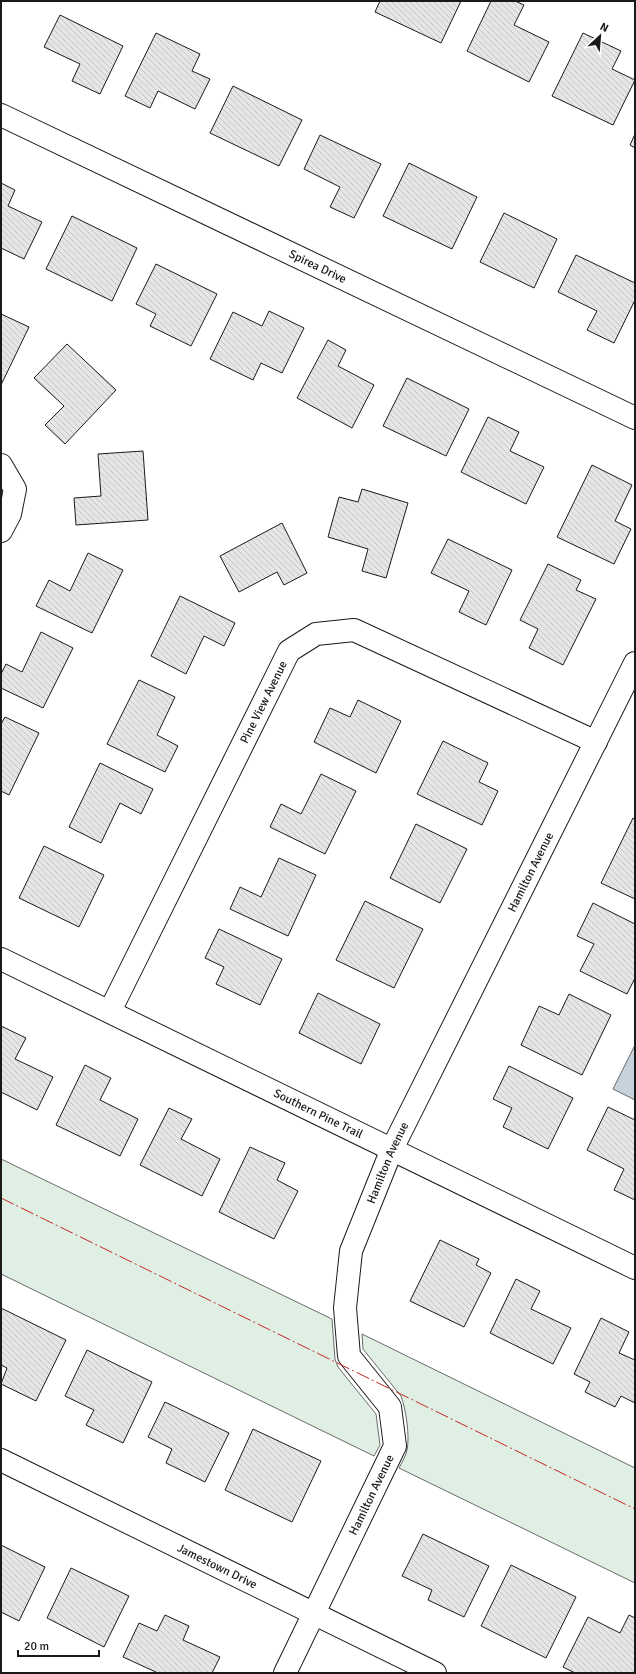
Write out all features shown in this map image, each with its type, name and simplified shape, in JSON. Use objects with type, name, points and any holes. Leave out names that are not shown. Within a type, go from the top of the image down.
[{"type":"street","name":"Spirea Drive","points":[[1,115],[635,418]]},
{"type":"street","points":[[1,465],[15,489],[10,514],[1,531]]},
{"type":"street","name":"Pine View Avenue","points":[[110,1011],[289,651],[316,634],[354,630],[596,742]]},
{"type":"street","name":"Hamilton Avenue","points":[[285,1673],[395,1446],[390,1407],[349,1356],[345,1308],[352,1251],[392,1149],[635,663]]},
{"type":"street","name":"Southern Pine Trail","points":[[1,959],[635,1268]]},
{"type":"street","name":"Jamestown Drive","points":[[1,1460],[435,1673]]},
{"type":"green space","points":[[1,1159],[332,1319],[335,1359],[338,1367],[376,1414],[380,1445],[374,1456],[1,1274]]},
{"type":"green space","points":[[362,1334],[635,1468],[635,1583],[399,1468],[406,1454],[408,1444],[407,1423],[403,1402],[401,1396],[363,1349]]},
{"type":"shaded area","points":[[635,1045],[635,1100],[613,1089]]},
{"type":"building","points":[[380,1],[461,1],[441,43],[375,12]]},
{"type":"building","points":[[491,1],[515,1],[524,5],[514,25],[549,42],[529,82],[467,51]]},
{"type":"building","points":[[60,15],[123,46],[100,94],[72,81],[80,64],[44,47]]},
{"type":"building","points":[[156,33],[200,54],[192,71],[210,79],[195,109],[158,91],[150,108],[125,96]]},
{"type":"building","points":[[583,33],[621,51],[612,69],[635,80],[613,125],[552,96]]},
{"type":"building","points":[[233,86],[302,120],[279,166],[210,133]]},
{"type":"building","points":[[635,134],[635,148],[630,145]]},
{"type":"building","points":[[320,135],[381,164],[354,218],[330,207],[340,187],[304,169]]},
{"type":"building","points":[[409,163],[477,197],[452,249],[383,216]]},
{"type":"building","points":[[1,183],[15,190],[8,206],[42,222],[24,259],[1,248]]},
{"type":"building","points":[[504,213],[557,239],[534,288],[480,262]]},
{"type":"building","points":[[72,216],[137,248],[112,301],[46,269]]},
{"type":"building","points":[[576,255],[635,283],[635,300],[614,343],[587,330],[597,311],[558,292]]},
{"type":"building","points":[[156,264],[217,294],[191,346],[150,326],[156,314],[136,304]]},
{"type":"building","points":[[269,311],[304,328],[282,373],[261,363],[253,380],[210,359],[233,312],[262,326]]},
{"type":"building","points":[[1,314],[29,327],[1,385]]},
{"type":"building","points":[[328,340],[346,350],[338,366],[374,385],[352,428],[297,398]]},
{"type":"building","points":[[67,344],[116,390],[65,444],[45,425],[64,406],[34,378]]},
{"type":"building","points":[[407,378],[469,409],[446,456],[383,426]]},
{"type":"building","points":[[488,417],[519,432],[510,451],[544,467],[526,504],[461,472]]},
{"type":"building","points":[[143,451],[148,520],[76,525],[74,498],[101,496],[98,454]]},
{"type":"building","points":[[592,465],[632,485],[615,521],[631,529],[614,564],[557,537]]},
{"type":"building","points":[[362,489],[408,503],[386,578],[362,571],[368,549],[328,537],[339,497],[358,502]]},
{"type":"building","points":[[282,523],[307,573],[284,585],[277,572],[239,592],[220,556]]},
{"type":"building","points":[[448,539],[512,570],[486,625],[459,612],[469,591],[431,573]]},
{"type":"building","points":[[88,553],[123,570],[92,633],[36,606],[49,580],[70,591]]},
{"type":"building","points":[[548,564],[581,580],[576,590],[596,599],[563,665],[529,648],[538,629],[520,620]]},
{"type":"building","points":[[180,596],[235,623],[224,646],[204,636],[186,674],[151,656]]},
{"type":"building","points":[[41,632],[73,648],[43,708],[1,688],[1,674],[6,664],[22,672]]},
{"type":"building","points":[[139,680],[175,697],[157,735],[178,746],[165,772],[107,744]]},
{"type":"building","points":[[358,700],[401,721],[376,773],[314,742],[330,708],[350,717]]},
{"type":"building","points":[[5,717],[39,733],[9,795],[1,791],[1,724]]},
{"type":"building","points":[[443,741],[488,763],[479,782],[498,791],[482,825],[417,794]]},
{"type":"building","points":[[100,763],[153,789],[141,814],[120,803],[101,843],[69,827]]},
{"type":"building","points":[[321,774],[356,791],[325,854],[270,827],[281,804],[301,814]]},
{"type":"building","points":[[633,818],[635,819],[635,899],[601,883]]},
{"type":"building","points":[[416,824],[467,849],[440,903],[390,878]]},
{"type":"building","points":[[44,846],[104,875],[79,927],[19,898]]},
{"type":"building","points":[[279,858],[316,875],[288,936],[230,909],[240,887],[261,897]]},
{"type":"building","points":[[365,901],[423,929],[394,988],[336,960]]},
{"type":"building","points":[[593,903],[635,924],[635,978],[627,994],[580,971],[594,944],[577,936]]},
{"type":"building","points":[[219,929],[282,959],[260,1005],[216,984],[224,967],[205,958]]},
{"type":"building","points":[[318,993],[380,1024],[361,1064],[299,1033]]},
{"type":"building","points":[[569,994],[611,1015],[582,1075],[521,1045],[539,1006],[559,1015]]},
{"type":"building","points":[[1,1026],[26,1038],[15,1059],[53,1077],[37,1110],[1,1092]]},
{"type":"building","points":[[85,1065],[111,1078],[100,1100],[138,1119],[120,1156],[56,1125]]},
{"type":"building","points":[[509,1066],[573,1098],[548,1149],[503,1127],[512,1108],[493,1099]]},
{"type":"building","points":[[608,1107],[635,1120],[635,1200],[614,1190],[624,1169],[587,1150]]},
{"type":"building","points":[[169,1108],[192,1119],[181,1139],[220,1159],[202,1196],[140,1165]]},
{"type":"building","points":[[250,1147],[285,1163],[277,1180],[298,1191],[274,1239],[219,1212]]},
{"type":"building","points":[[440,1240],[479,1259],[476,1265],[491,1273],[464,1327],[410,1301]]},
{"type":"building","points":[[516,1279],[540,1291],[531,1309],[571,1328],[553,1364],[490,1333]]},
{"type":"building","points":[[1,1308],[66,1340],[36,1401],[1,1384],[7,1368],[1,1365]]},
{"type":"building","points":[[601,1318],[629,1332],[619,1353],[635,1360],[635,1403],[621,1396],[615,1407],[585,1392],[590,1382],[574,1374]]},
{"type":"building","points":[[87,1350],[152,1382],[123,1443],[86,1425],[94,1410],[65,1396]]},
{"type":"building","points":[[165,1402],[229,1433],[205,1482],[166,1463],[172,1449],[148,1437]]},
{"type":"building","points":[[253,1429],[321,1461],[292,1522],[225,1490]]},
{"type":"building","points":[[423,1534],[489,1566],[464,1617],[428,1600],[432,1590],[402,1576]]},
{"type":"building","points":[[1,1545],[45,1567],[19,1621],[1,1612]]},
{"type":"building","points":[[511,1565],[576,1597],[546,1658],[481,1626]]},
{"type":"building","points":[[71,1568],[129,1596],[104,1647],[47,1618]]},
{"type":"building","points":[[165,1615],[189,1626],[183,1640],[220,1657],[212,1673],[158,1673],[123,1657],[139,1623],[157,1631]]},
{"type":"building","points":[[629,1615],[635,1618],[635,1673],[575,1673],[563,1667],[588,1617],[620,1633]]},
{"type":"power","points":[[1,1198],[635,1509]]}]
